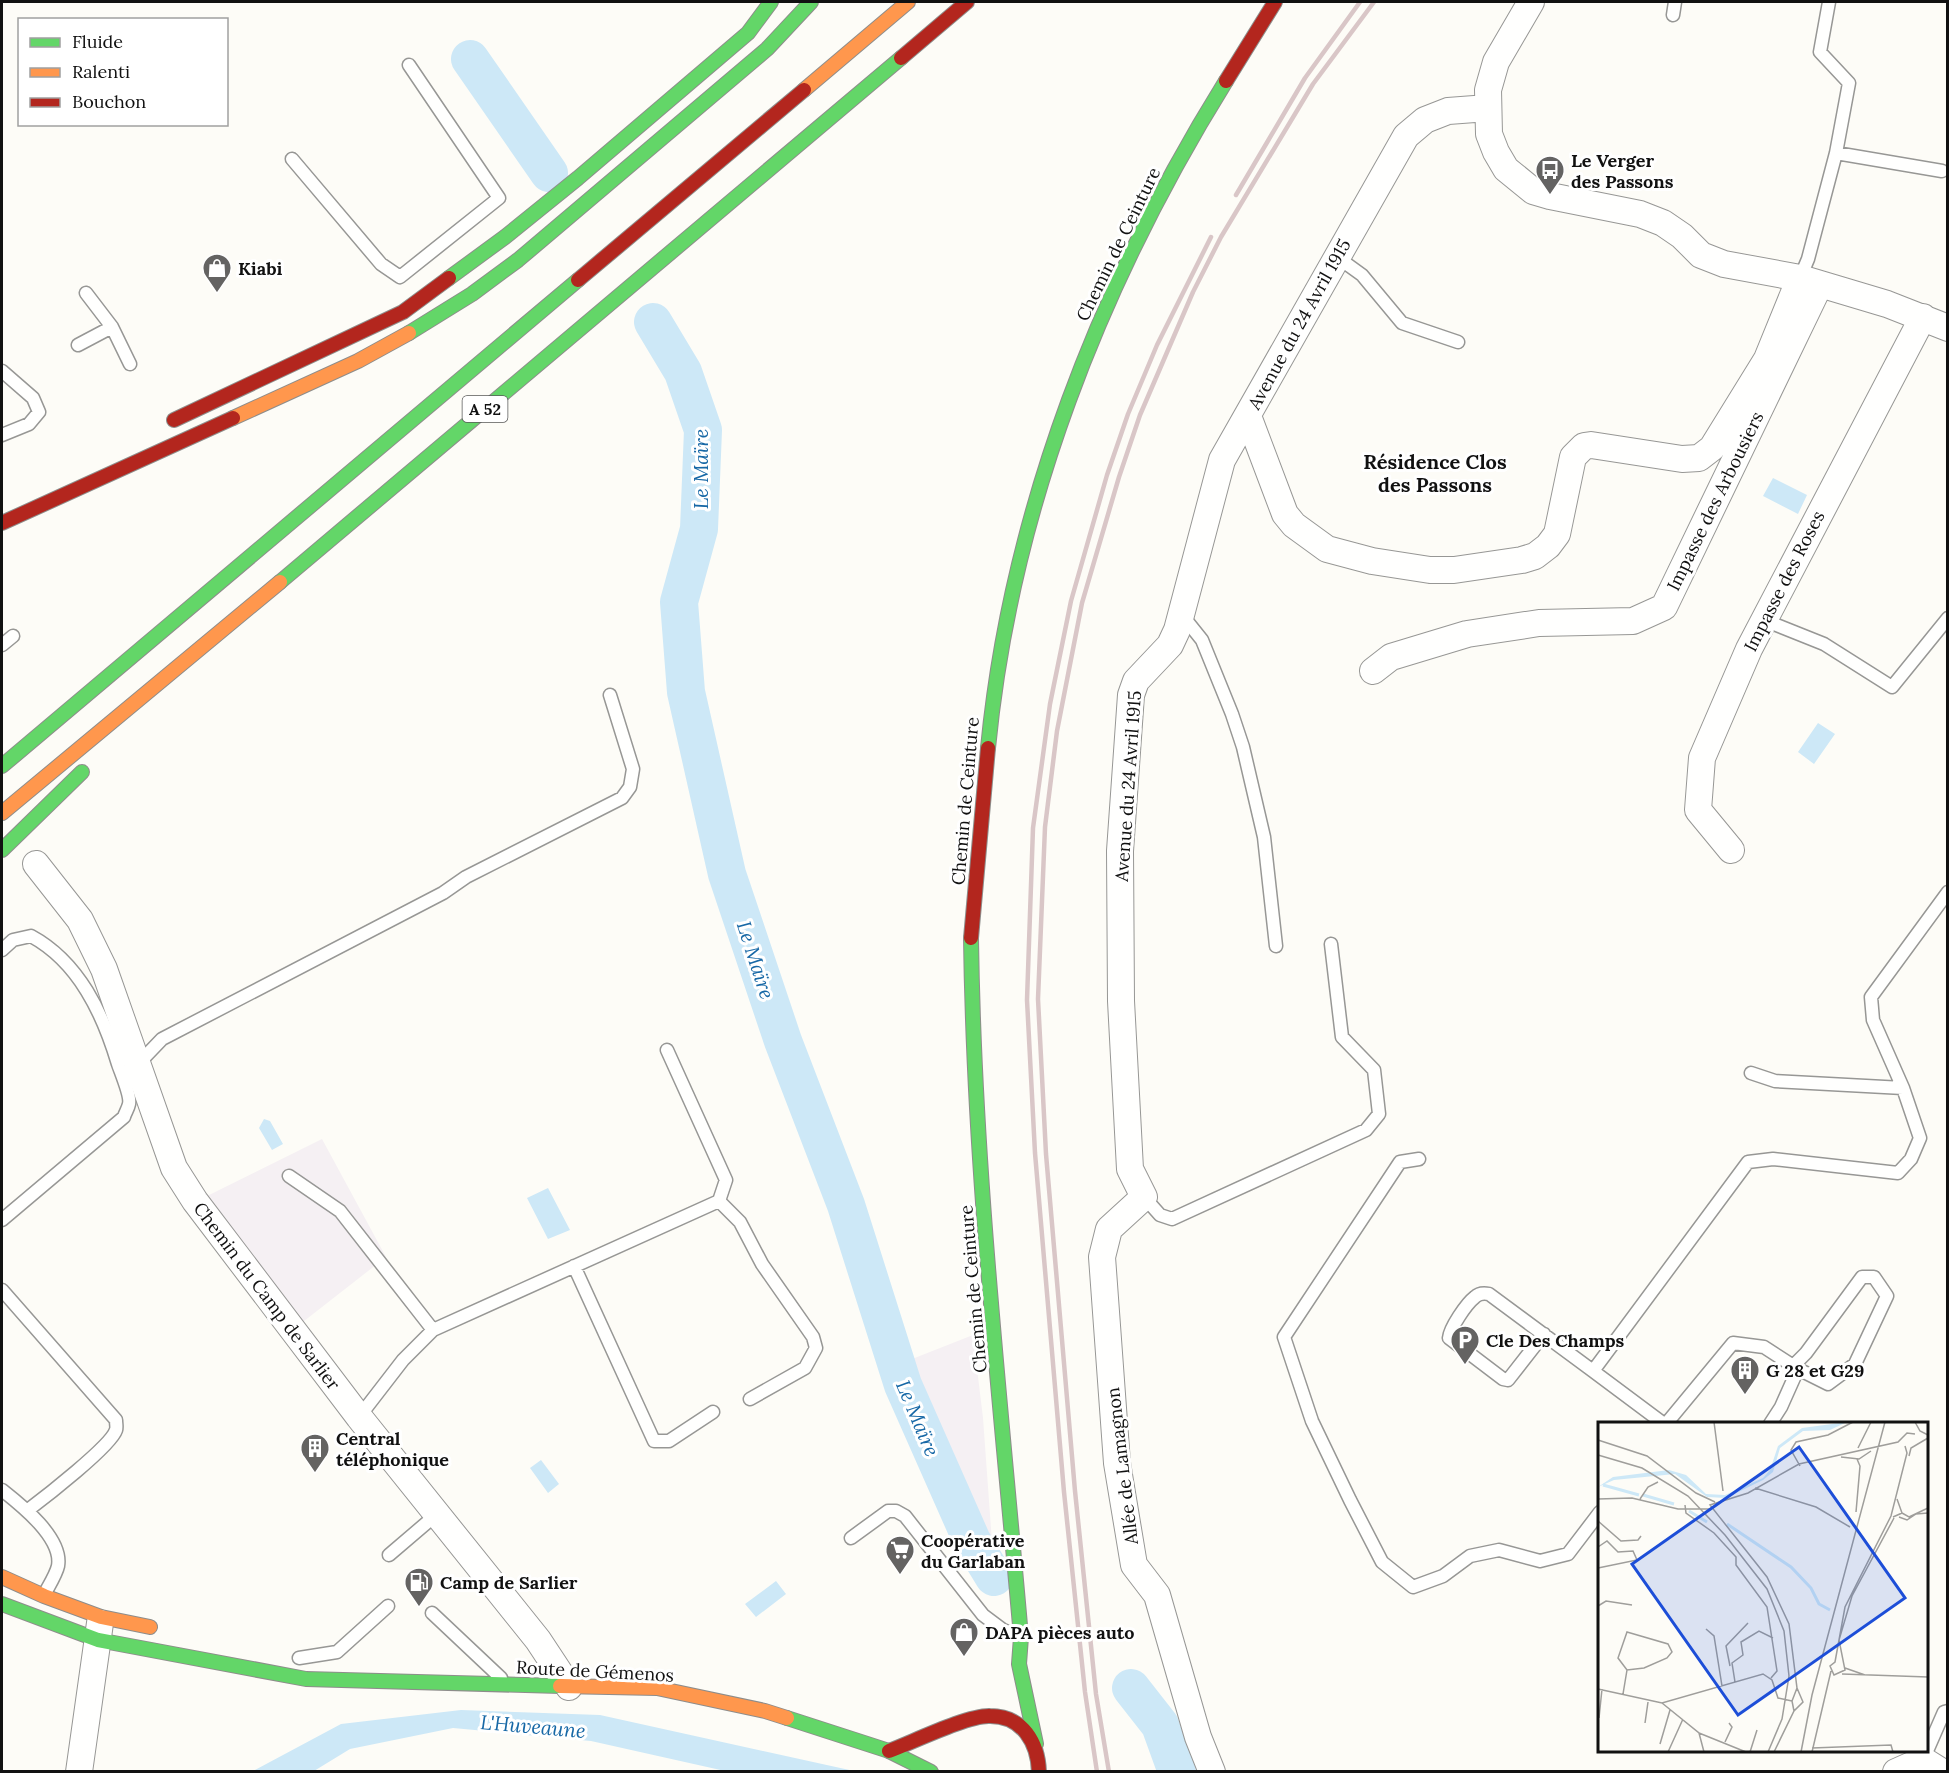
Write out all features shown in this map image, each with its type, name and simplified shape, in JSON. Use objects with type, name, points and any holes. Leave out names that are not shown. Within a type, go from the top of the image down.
[{"type":"main road","points":[[161,426],[403,312],[505,237],[583,174],[748,33],[771,2]]},
{"type":"main road","points":[[2,523],[358,361],[417,329],[472,294],[518,260],[768,49],[811,2]]},
{"type":"main road","name":"A 52","points":[[2,765],[908,2]]},
{"type":"main road","name":"A 52","points":[[2,813],[433,454],[967,2]]},
{"type":"main road","name":"Chemin de Ceinture","points":[[1040,1771],[1040,1757],[1019,1664],[1021,1637],[980,1171],[972,1008],[971,926],[993,695],[1018,566],[1054,438],[1109,297],[1196,129],[1275,2]]},
{"type":"main road","points":[[190,675],[433,454]]},
{"type":"main road","points":[[2,850],[94,761]]},
{"type":"main road","name":"Route de Gémenos","points":[[2,1577],[44,1596],[99,1628],[159,1629]]},
{"type":"main road","name":"Route de Gémenos","points":[[2,1604],[306,1679],[657,1688],[765,1711],[938,1768]]},
{"type":"main road","name":"Route de Gémenos","points":[[293,1656],[363,1681]]},
{"type":"main road","name":"Chemin de Ceinture","points":[[1008,1683],[1019,1664]]},
{"type":"main road","points":[[988,1714],[996,1702]]},
{"type":"main road","points":[[889,1751],[988,1714],[1003,1716],[1016,1722],[1028,1731],[1036,1744]]},
{"type":"main road","points":[[949,1740],[967,1720]]},
{"type":"street","points":[[1531,2],[1496,62],[1488,90],[1488,108],[1490,134],[1496,152],[1506,169],[1533,191],[1640,214],[1663,223],[1682,236],[1701,255],[1724,264],[1810,281],[1887,304],[1947,328]]},
{"type":"street","name":"Avenue du 24 Avril 1915","points":[[1144,1197],[1130,1169],[1122,1001],[1120,851],[1131,695],[1136,681],[1170,645],[1178,630],[1222,460],[1406,136],[1425,120],[1448,111],[1488,108]]},
{"type":"street","points":[[1248,416],[1285,514],[1294,525],[1327,549],[1372,561],[1430,570],[1454,570],[1522,560],[1535,556],[1548,546],[1557,534],[1573,457],[1584,446],[1591,445],[1682,459],[1699,458],[1712,448],[1767,358],[1810,281]]},
{"type":"street","name":"Impasse des Arbousiers","points":[[1373,671],[1392,657],[1467,634],[1539,623],[1633,621],[1664,607],[1810,281]]},
{"type":"street","name":"Impasse des Roses","points":[[1731,850],[1698,810],[1702,758],[1749,649],[1923,317]]},
{"type":"street","name":"Chemin du Camp de Sarlier","points":[[36,864],[80,920],[104,969],[174,1168],[195,1201],[359,1417],[538,1640],[569,1687]]},
{"type":"street","name":"Allée de Lamagnon","points":[[1144,1197],[1109,1229],[1102,1257],[1118,1463],[1134,1566],[1157,1595],[1198,1737],[1212,1772]]},
{"type":"street","points":[[79,1772],[99,1628]]},
{"type":"street","points":[[1896,1772],[1932,1766]]},
{"type":"lane","points":[[1673,15],[1675,2]]},
{"type":"lane","points":[[1810,281],[1808,259],[1836,153],[1849,83],[1821,52],[1829,2]]},
{"type":"lane","points":[[292,159],[381,264],[400,277],[499,198],[410,64]]},
{"type":"lane","points":[[1836,153],[1942,171]]},
{"type":"lane","points":[[1337,257],[1362,275],[1402,323],[1458,342]]},
{"type":"lane","points":[[86,293],[112,327],[130,364]]},
{"type":"lane","points":[[78,345],[112,327]]},
{"type":"lane","points":[[2,371],[33,398],[39,412],[29,424],[2,435]]},
{"type":"lane","points":[[1182,614],[1202,640],[1243,747],[1264,837],[1276,946]]},
{"type":"lane","points":[[1764,620],[1824,644],[1892,687],[1947,618]]},
{"type":"lane","points":[[2,645],[13,636]]},
{"type":"lane","points":[[138,1064],[162,1039],[443,893],[466,877],[622,798],[630,787],[633,769],[610,695]]},
{"type":"lane","points":[[1593,1371],[1748,1162],[1773,1159],[1898,1173],[1911,1159],[1920,1138],[1903,1088],[1873,1020],[1871,997],[1947,892]]},
{"type":"lane","points":[[2,950],[14,940],[31,936],[49,946],[70,968],[93,999],[109,1033],[130,1102],[124,1117],[2,1220]]},
{"type":"lane","points":[[1144,1197],[1160,1215],[1172,1219],[1366,1130],[1379,1114],[1374,1070],[1342,1037],[1331,944]]},
{"type":"lane","points":[[359,1417],[403,1360],[433,1330],[719,1201],[726,1180],[667,1050]]},
{"type":"lane","points":[[1750,1073],[1775,1082],[1903,1088]]},
{"type":"lane","points":[[1419,1159],[1400,1162],[1284,1337],[1312,1421],[1350,1500],[1382,1562],[1413,1587],[1443,1576],[1470,1556],[1498,1550],[1540,1561],[1568,1554],[1598,1513]]},
{"type":"lane","points":[[290,1176],[340,1211],[433,1330]]},
{"type":"lane","points":[[719,1201],[740,1222],[762,1264],[813,1337],[816,1348],[805,1368],[750,1399]]},
{"type":"lane","points":[[574,1266],[654,1441],[669,1441],[713,1412]]},
{"type":"lane","points":[[1667,1422],[1733,1343],[1764,1347],[1796,1368],[1828,1384],[1855,1364],[1887,1296],[1874,1277],[1862,1277],[1806,1353],[1796,1368],[1781,1407],[1771,1422]]},
{"type":"lane","points":[[2,1290],[116,1420],[116,1430],[110,1440],[72,1475],[28,1510]]},
{"type":"lane","points":[[1544,1334],[1508,1380],[1503,1379],[1449,1338],[1450,1330],[1476,1296],[1483,1293],[1489,1294],[1544,1334],[1662,1422]]},
{"type":"lane","points":[[2,1490],[28,1510],[53,1542],[58,1565],[44,1596]]},
{"type":"lane","points":[[851,1538],[888,1511],[896,1511],[905,1516],[984,1615],[1003,1630],[1021,1637]]},
{"type":"lane","points":[[389,1555],[437,1514]]},
{"type":"lane","points":[[293,1656],[337,1652],[388,1606]]},
{"type":"lane","points":[[432,1613],[508,1685]]},
{"type":"lane","points":[[1932,1766],[1944,1712],[1947,1711]]},
{"type":"shaded area","points":[[322,1139],[386,1257],[299,1325],[199,1200]]},
{"type":"shaded area","points":[[973,1335],[983,1418],[992,1542],[970,1511],[940,1450],[907,1361]]},
{"type":"water","points":[[1773,478],[1807,495],[1798,514],[1763,496]]},
{"type":"water","points":[[1818,723],[1835,734],[1814,764],[1798,752]]},
{"type":"water","points":[[264,1119],[270,1121],[283,1144],[272,1150],[259,1128]]},
{"type":"water","points":[[548,1188],[570,1230],[548,1239],[527,1198]]},
{"type":"water","points":[[541,1460],[559,1484],[548,1493],[530,1468]]},
{"type":"water","points":[[776,1581],[786,1594],[756,1617],[745,1604]]},
{"type":"water","name":"L'Huveaune","points":[[461,1710],[600,1715],[854,1771],[725,1771],[591,1741],[453,1728],[350,1749],[314,1771],[253,1771],[341,1724]]},
{"type":"waterway","name":"Le Maïre","points":[[470,59],[549,173]]},
{"type":"waterway","name":"Le Maïre","points":[[653,322],[683,372],[703,430],[699,529],[679,602],[686,692],[727,874],[783,1041],[846,1205],[903,1385],[972,1541],[994,1577]]},
{"type":"waterway","name":"Le Maïre","points":[[1131,1688],[1160,1725],[1177,1772]]},
{"type":"railway","points":[[1236,195],[1305,78],[1360,2]]},
{"type":"railway","points":[[1109,1772],[1096,1694],[1075,1491],[1046,1154],[1038,999],[1045,827],[1057,731],[1082,603],[1119,477],[1140,415],[1193,292],[1221,237],[1313,84],[1374,2]]},
{"type":"railway","points":[[1097,1772],[1085,1692],[1064,1492],[1035,1153],[1027,1000],[1033,828],[1050,704],[1071,601],[1107,475],[1128,414],[1157,345],[1211,237]]},
{"type":"traffic: fast","points":[[449,278],[505,237],[578,178],[748,33],[771,2]]},
{"type":"traffic: fast","points":[[409,333],[472,294],[518,260],[767,49],[811,2]]},
{"type":"traffic: fast","points":[[280,582],[901,58]]},
{"type":"traffic: fast","points":[[988,748],[1000,659],[1017,572],[1040,485],[1069,401],[1102,318],[1139,237],[1226,81]]},
{"type":"traffic: fast","points":[[2,766],[578,280]]},
{"type":"traffic: fast","points":[[2,850],[82,772]]},
{"type":"traffic: fast","points":[[971,938],[977,1113],[997,1375],[1021,1637],[1019,1664],[1036,1744]]},
{"type":"traffic: fast","points":[[2,1604],[98,1640],[306,1679],[560,1686]]},
{"type":"traffic: fast","points":[[787,1718],[889,1751],[931,1772]]},
{"type":"traffic: slow","points":[[804,90],[908,2]]},
{"type":"traffic: slow","points":[[233,418],[358,361],[409,333]]},
{"type":"traffic: slow","points":[[2,813],[280,582]]},
{"type":"traffic: slow","points":[[2,1577],[44,1596],[101,1617],[150,1627]]},
{"type":"traffic: slow","points":[[560,1686],[657,1688],[765,1711],[787,1718]]},
{"type":"traffic: jam","points":[[901,58],[967,2]]},
{"type":"traffic: jam","points":[[1226,81],[1275,2]]},
{"type":"traffic: jam","points":[[578,280],[804,90]]},
{"type":"traffic: jam","points":[[174,420],[403,312],[449,278]]},
{"type":"traffic: jam","points":[[2,523],[233,418]]},
{"type":"traffic: jam","points":[[971,938],[988,748]]},
{"type":"traffic: jam","points":[[889,1751],[968,1720],[990,1716],[1002,1717],[1020,1726],[1026,1733],[1036,1751],[1039,1772]]},
{"type":"place","name":"Le Verger des Passons","points":[[1550,196]]},
{"type":"place","name":"Kiabi","points":[[217,294]]},
{"type":"place","name":"Cle Des Champs","points":[[1465,1366]]},
{"type":"place","name":"G 28 et G29","points":[[1745,1396]]},
{"type":"place","name":"Central téléphonique","points":[[315,1474]]},
{"type":"place","name":"Coopérative du Garlaban","points":[[900,1576]]},
{"type":"place","name":"Camp de Sarlier","points":[[419,1608]]},
{"type":"place","name":"DAPA pièces auto","points":[[964,1658]]},
{"type":"district","name":"Résidence Clos des Passons","points":[[1435,472]]}]
